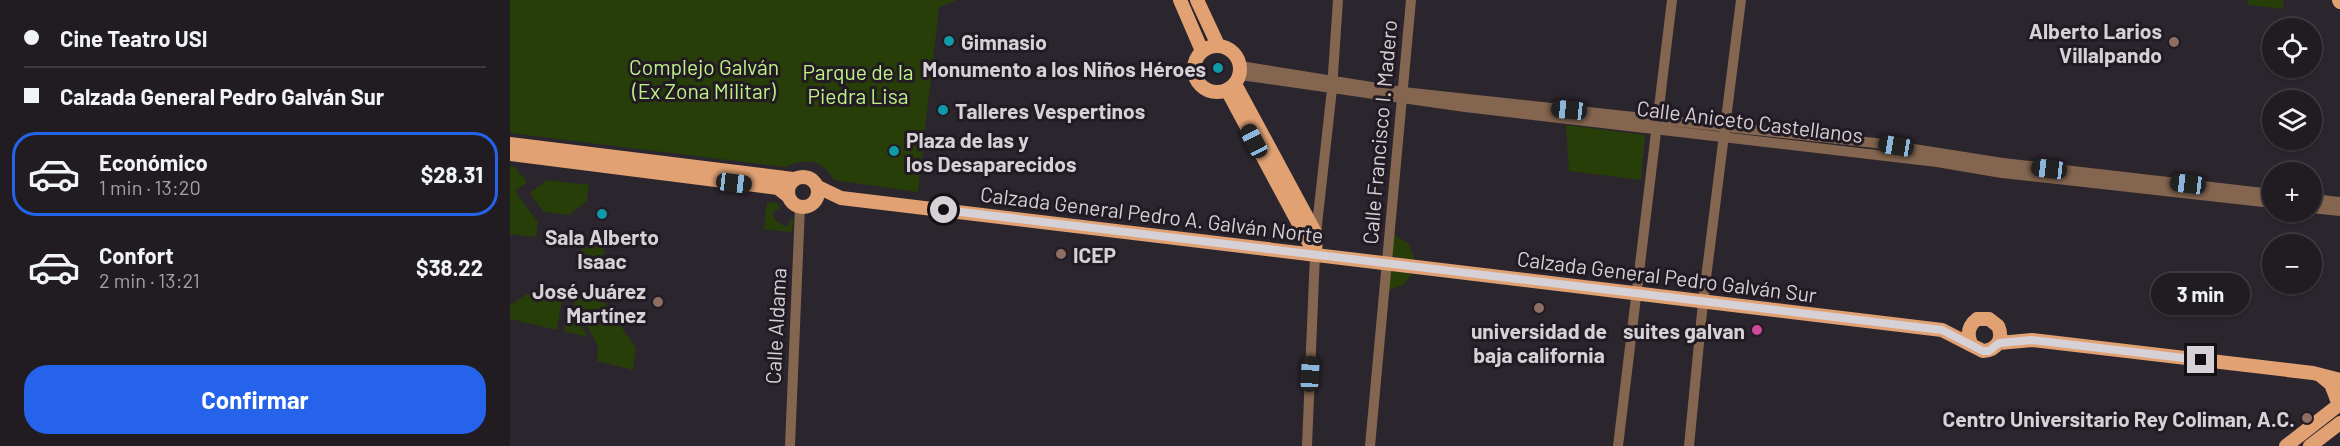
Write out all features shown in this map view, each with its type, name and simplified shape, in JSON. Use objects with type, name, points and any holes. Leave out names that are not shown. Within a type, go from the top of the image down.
[{"type":"main road","points":[[1180,0],[1202,51]]},
{"type":"main road","points":[[1197,0],[1218,45],[1235,54],[1236,79],[1311,236],[1309,254]]},
{"type":"main road","points":[[1218,45],[1202,51],[1197,56],[1194,69],[1198,83],[1211,92],[1236,79]]},
{"type":"main road","name":"Calzada General Pedro A. Galván Norte","points":[[510,144],[793,179],[808,177],[817,194]]},
{"type":"main road","points":[[510,154],[778,189],[788,196]]},
{"type":"main road","points":[[793,179],[788,187],[788,196],[792,204],[800,207]]},
{"type":"main road","name":"Calzada General Pedro A. Galván Norte","points":[[817,194],[1387,264]]},
{"type":"main road","name":"Calzada General Pedro A. Galván Norte","points":[[800,207],[808,206],[817,194]]},
{"type":"main road","name":"Calzada General Pedro Galván Sur","points":[[1387,264],[1942,330],[1971,344]]},
{"type":"main road","points":[[1983,318],[1994,321],[1998,326],[2001,338],[1999,343],[1989,351],[1976,349],[1971,344],[1968,337],[1972,323],[1983,318]]},
{"type":"main road","name":"Calzada General Pedro Galván Sur","points":[[1942,330],[1972,323]]},
{"type":"main road","points":[[1998,326],[2032,340]]},
{"type":"main road","points":[[1999,343],[2032,340],[2316,374],[2340,380]]},
{"type":"main road","points":[[2316,374],[2340,370]]},
{"type":"main road","points":[[2286,446],[2339,405],[2331,384],[2316,374]]},
{"type":"main road","points":[[2310,446],[2340,423]]},
{"type":"street","points":[[1311,236],[1332,85],[1338,0]]},
{"type":"street","name":"Calle Francisco I. Madero","points":[[1370,446],[1411,0]]},
{"type":"street","points":[[1618,446],[1672,0]]},
{"type":"street","points":[[1689,446],[1702,302],[1741,0]]},
{"type":"street","name":"Calle Aniceto Castellanos","points":[[1236,79],[1332,85],[1402,96],[1657,124],[1726,125],[1875,143],[2003,163],[2262,193]]},
{"type":"street","name":"Calle Aniceto Castellanos","points":[[1657,124],[1724,138],[1937,162],[2002,173],[2262,202]]},
{"type":"street","points":[[2322,200],[2340,202]]},
{"type":"street","name":"Calle Aldama","points":[[790,446],[800,207]]},
{"type":"street","points":[[2322,209],[2340,211]]},
{"type":"street","points":[[1307,446],[1309,254]]},
{"type":"green space","name":"Complejo Galván (Ex Zona Militar)","points":[[510,0],[957,0],[939,7],[918,192],[834,180],[824,168],[812,162],[799,162],[785,167],[510,133]]},
{"type":"green space","points":[[2248,0],[2284,0],[2283,9],[2247,5]]},
{"type":"green space","points":[[1566,125],[1645,135],[1641,180],[1569,171]]},
{"type":"green space","points":[[510,166],[515,167],[527,182],[515,191],[538,222],[536,237],[510,234]]},
{"type":"green space","points":[[547,180],[589,185],[587,201],[569,215],[544,212],[530,193]]},
{"type":"green space","points":[[767,202],[777,203],[780,208],[772,213],[777,222],[787,227],[791,218],[793,219],[792,232],[764,229]]},
{"type":"green space","points":[[1393,234],[1408,243],[1415,260],[1392,256]]},
{"type":"green space","points":[[595,239],[606,252],[600,257],[580,254],[580,251]]},
{"type":"green space","points":[[1390,271],[1412,274],[1403,285],[1389,290]]},
{"type":"green space","points":[[571,288],[605,294],[604,302],[636,348],[633,370],[597,361],[598,346],[570,297]]},
{"type":"green space","points":[[527,294],[562,300],[557,330],[510,319],[510,305]]},
{"type":"green space","points":[[568,305],[588,337],[564,331]]},
{"type":"place","name":"Gimnasio","points":[[949,41]]},
{"type":"place","name":"Alberto Larios Villalpando","points":[[2174,42]]},
{"type":"place","name":"Monumento a los Niños Héroes","points":[[1218,68]]},
{"type":"place","name":"Talleres Vespertinos","points":[[943,110]]},
{"type":"place","name":"Plaza de las y los Desaparecidos","points":[[894,151]]},
{"type":"place","name":"Sala Alberto Isaac","points":[[602,214]]},
{"type":"place","name":"ICEP","points":[[1061,254]]},
{"type":"place","name":"José Juárez Martínez","points":[[658,302]]},
{"type":"place","name":"universidad de baja california","points":[[1539,308]]},
{"type":"place","name":"suites galvan","points":[[1757,330]]},
{"type":"place","name":"Centro Universitario Rey Coliman, A.C.","points":[[2307,418]]},
{"type":"route","points":[[944,210],[1942,330],[1983,351],[1989,351],[1999,343],[2032,340],[2201,360]]},
{"type":"park label","name":"Parque de la Piedra Lisa","points":[[858,83]]}]
